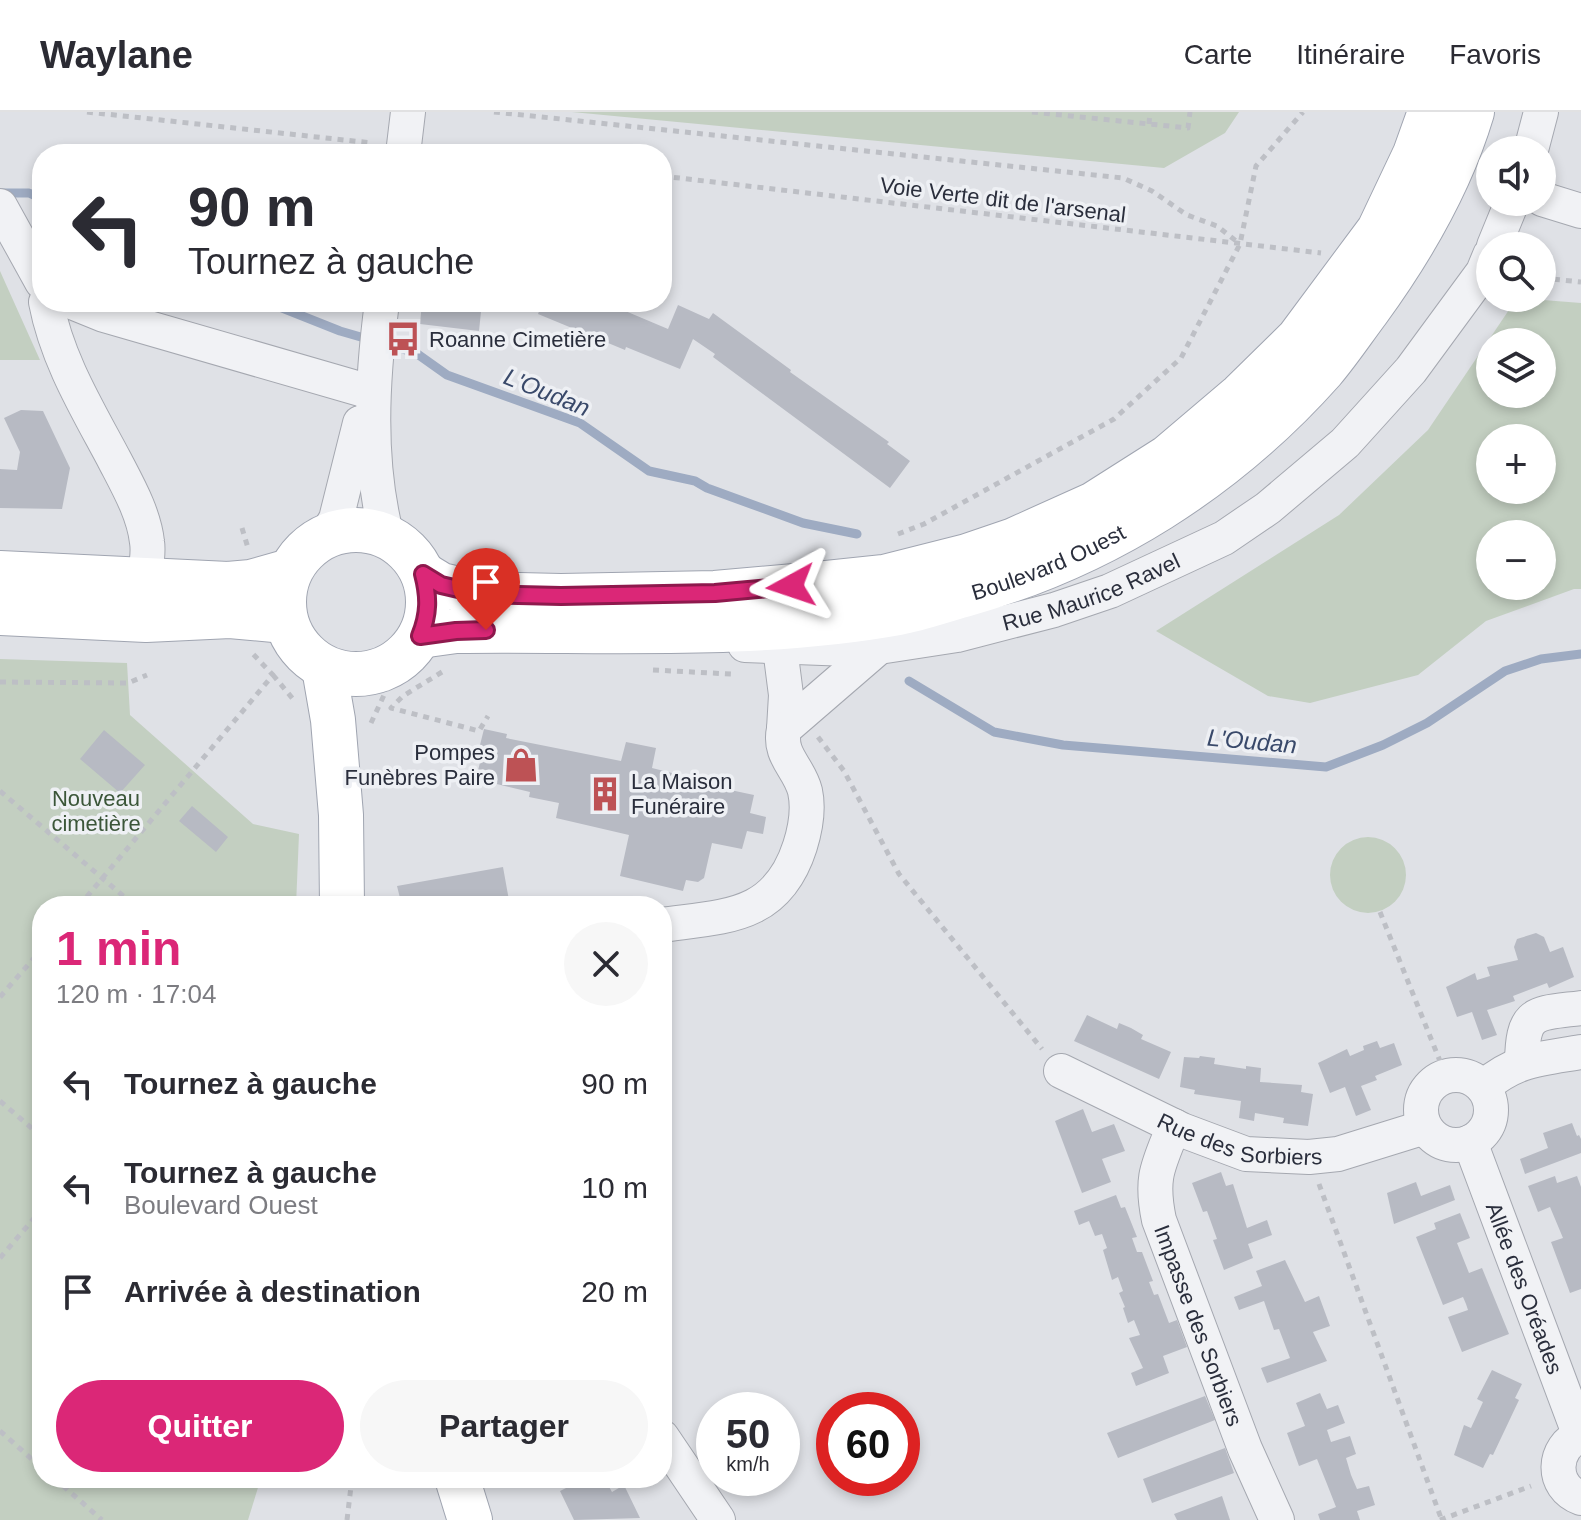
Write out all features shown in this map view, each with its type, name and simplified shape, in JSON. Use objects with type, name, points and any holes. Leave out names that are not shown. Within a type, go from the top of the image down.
[{"type":"main road","name":"Boulevard Ouest","points":[[398,656],[456,631],[575,607],[884,577],[967,556],[1014,540],[1094,504],[1168,457],[1241,395],[1298,339],[1379,230],[1415,154],[1430,112]]},
{"type":"main road","name":"Boulevard Ouest","points":[[423,574],[441,585],[480,594],[575,607],[790,626],[899,613],[1011,582],[1061,562],[1146,519],[1221,467],[1325,368],[1402,263],[1436,197],[1472,112]]},
{"type":"main road","points":[[341,815],[357,722],[428,609],[428,593],[423,574],[408,550],[387,537],[366,530],[347,530],[326,536],[309,546],[290,571],[284,586],[285,621],[295,643],[324,668],[340,673],[360,675],[398,656]]},
{"type":"main road","points":[[0,573],[228,584],[251,582],[290,571]]},
{"type":"main road","points":[[0,613],[146,620],[230,616],[285,621]]},
{"type":"main road","points":[[324,668],[330,697],[341,815],[342,896]]},
{"type":"main road","points":[[460,1488],[470,1520]]},
{"type":"street","points":[[391,144],[408,112]]},
{"type":"street","points":[[1535,136],[1541,112]]},
{"type":"street","points":[[1556,203],[1581,211]]},
{"type":"street","points":[[2,211],[32,264]]},
{"type":"street","name":"Rue Maurice Ravel","points":[[575,607],[782,661],[957,635],[1054,610],[1110,591],[1224,538],[1268,508],[1345,443],[1411,370],[1476,282]]},
{"type":"street","points":[[48,312],[65,365],[130,490],[143,523],[147,542],[144,579]]},
{"type":"street","points":[[97,312],[370,380]]},
{"type":"street","points":[[326,536],[336,519],[348,477],[381,314]]},
{"type":"street","points":[[370,380],[375,481],[387,537]]},
{"type":"street","points":[[672,923],[735,914],[767,901],[792,869],[805,828],[805,792],[781,742],[792,723],[879,647]]},
{"type":"street","points":[[782,661],[792,723]]},
{"type":"street","points":[[1522,1062],[1522,1032],[1531,1019],[1581,1008]]},
{"type":"street","points":[[1483,1087],[1503,1071],[1522,1062],[1581,1052]]},
{"type":"street","name":"Rue des Sorbiers","points":[[1061,1071],[1174,1126],[1246,1154],[1309,1157],[1338,1154],[1425,1127]]},
{"type":"street","points":[[1461,1074],[1483,1087],[1491,1111],[1481,1135],[1457,1145],[1433,1137],[1421,1115],[1421,1101],[1436,1080],[1461,1074]]},
{"type":"street","name":"Impasse des Sorbiers","points":[[1174,1126],[1155,1175],[1154,1197],[1159,1220],[1245,1449],[1277,1520]]},
{"type":"street","name":"Allée des Oréades","points":[[1470,1142],[1580,1435],[1563,1449],[1557,1462],[1570,1487]]},
{"type":"street","points":[[672,1452],[718,1520]]},
{"type":"path","points":[[87,112],[347,144]]},
{"type":"path","points":[[494,112],[1123,178],[1152,191],[1187,215],[1217,226],[1240,244]]},
{"type":"path","points":[[1032,112],[1104,116],[1188,128],[1190,112]]},
{"type":"path","points":[[1149,124],[1150,112]]},
{"type":"path","points":[[885,539],[924,524],[1114,419],[1181,358],[1240,244],[1256,166],[1303,112]]},
{"type":"path","name":"Voie Verte dit de l'arsenal","points":[[672,177],[1326,254]]},
{"type":"path","points":[[1556,279],[1581,282]]},
{"type":"path","points":[[242,528],[248,549]]},
{"type":"path","points":[[250,650],[295,701]]},
{"type":"path","points":[[351,764],[398,656]]},
{"type":"path","points":[[638,669],[782,661]]},
{"type":"path","points":[[447,670],[403,696],[391,708],[479,731],[488,716]]},
{"type":"path","points":[[0,682],[128,683],[147,675]]},
{"type":"path","points":[[88,896],[273,675]]},
{"type":"path","points":[[792,723],[844,771],[899,874],[1061,1071]]},
{"type":"path","points":[[0,791],[124,896]]},
{"type":"path","points":[[1380,912],[1446,1076]]},
{"type":"path","points":[[0,997],[32,960]]},
{"type":"path","points":[[0,1101],[32,1128]]},
{"type":"path","points":[[1309,1157],[1441,1519],[1570,1487]]},
{"type":"path","points":[[0,1258],[32,1221]]},
{"type":"path","points":[[0,1431],[32,1459]]},
{"type":"path","points":[[65,1488],[102,1520]]},
{"type":"path","points":[[347,1520],[351,1488]]},
{"type":"green space","points":[[572,112],[1239,112],[1225,133],[1164,168]]},
{"type":"green space","points":[[0,271],[40,360],[0,360]]},
{"type":"green space","points":[[1556,301],[1581,303],[1581,589],[1556,596],[1556,520],[1476,520],[1476,600],[1544,600],[1486,621],[1418,675],[1310,703],[1268,696],[1156,631],[1339,515],[1428,430],[1476,359],[1476,408],[1556,408],[1556,328],[1497,328],[1508,312],[1556,312]]},
{"type":"green space","name":"Nouveau cimetière","points":[[0,659],[127,663],[130,715],[253,824],[299,834],[296,896],[32,896],[32,1488],[258,1488],[248,1520],[0,1520]]},
{"type":"green space","points":[[1368,837],[1383,840],[1395,848],[1403,860],[1406,875],[1403,890],[1395,902],[1383,910],[1368,913],[1353,910],[1341,902],[1333,890],[1330,875],[1333,860],[1341,848],[1353,840]]},
{"type":"building","points":[[678,305],[709,319],[713,313],[889,442],[887,444],[910,461],[890,488],[693,339],[680,369],[538,314],[628,312],[668,329]]},
{"type":"building","points":[[421,312],[481,312],[479,331],[420,324]]},
{"type":"building","points":[[21,410],[43,411],[70,468],[62,509],[0,508],[0,469],[17,470],[20,452],[4,418]]},
{"type":"building","points":[[484,729],[507,734],[506,738],[621,761],[626,742],[656,748],[652,768],[684,776],[683,780],[754,795],[750,813],[766,817],[763,834],[747,831],[742,849],[712,843],[704,878],[698,882],[686,880],[683,891],[620,876],[629,835],[556,818],[559,803],[529,797],[530,792],[476,779]]},
{"type":"building","points":[[104,730],[145,765],[120,793],[80,759]]},
{"type":"building","points":[[192,806],[228,837],[216,852],[179,821]]},
{"type":"building","points":[[503,867],[508,896],[400,896],[397,886]]},
{"type":"building","points":[[1536,933],[1544,937],[1550,952],[1563,947],[1574,977],[1549,988],[1547,983],[1513,996],[1515,1001],[1487,1010],[1497,1035],[1482,1040],[1472,1012],[1457,1017],[1446,987],[1475,973],[1477,980],[1490,976],[1487,967],[1518,960],[1514,947],[1517,939]]},
{"type":"building","points":[[1087,1015],[1117,1029],[1119,1023],[1131,1028],[1143,1035],[1141,1039],[1171,1052],[1159,1079],[1074,1041]]},
{"type":"building","points":[[1377,1041],[1380,1048],[1394,1043],[1402,1065],[1375,1076],[1377,1080],[1361,1086],[1371,1110],[1356,1116],[1345,1087],[1330,1093],[1318,1063],[1347,1049],[1350,1056],[1364,1050],[1363,1046]]},
{"type":"building","points":[[1184,1057],[1215,1058],[1214,1064],[1261,1068],[1260,1082],[1302,1085],[1301,1092],[1313,1094],[1308,1126],[1283,1123],[1284,1118],[1255,1113],[1254,1121],[1239,1118],[1241,1101],[1194,1094],[1195,1090],[1180,1087]]},
{"type":"building","points":[[1083,1109],[1092,1132],[1114,1124],[1125,1151],[1102,1159],[1111,1182],[1082,1193],[1055,1121]]},
{"type":"building","points":[[1572,1123],[1581,1139],[1581,1153],[1525,1174],[1520,1159],[1548,1148],[1543,1133]]},
{"type":"building","points":[[1221,1172],[1226,1186],[1233,1184],[1247,1228],[1267,1220],[1272,1235],[1248,1244],[1253,1258],[1224,1270],[1207,1211],[1203,1212],[1192,1183]]},
{"type":"building","points":[[1555,1176],[1557,1183],[1577,1176],[1581,1187],[1581,1289],[1570,1293],[1551,1242],[1563,1238],[1550,1207],[1538,1212],[1528,1186]]},
{"type":"building","points":[[1416,1182],[1421,1196],[1450,1185],[1455,1200],[1394,1224],[1387,1193]]},
{"type":"building","points":[[1116,1195],[1121,1208],[1125,1207],[1137,1237],[1132,1238],[1137,1252],[1142,1252],[1153,1281],[1149,1282],[1154,1295],[1158,1294],[1169,1323],[1177,1320],[1187,1347],[1163,1356],[1169,1373],[1136,1386],[1131,1373],[1143,1368],[1129,1338],[1140,1335],[1134,1320],[1128,1323],[1119,1293],[1123,1291],[1118,1277],[1112,1280],[1103,1250],[1107,1248],[1102,1234],[1095,1236],[1089,1221],[1079,1225],[1074,1211]]},
{"type":"building","points":[[1460,1213],[1470,1238],[1457,1243],[1469,1273],[1482,1268],[1509,1334],[1462,1352],[1448,1317],[1468,1310],[1466,1304],[1463,1297],[1443,1305],[1416,1237],[1436,1229],[1434,1223]]},
{"type":"building","points":[[1285,1260],[1305,1302],[1319,1296],[1330,1326],[1313,1332],[1327,1361],[1267,1383],[1261,1368],[1290,1358],[1279,1329],[1274,1330],[1264,1301],[1239,1310],[1234,1297],[1262,1286],[1256,1271]]},
{"type":"building","points":[[1492,1370],[1522,1384],[1515,1398],[1519,1400],[1493,1455],[1490,1454],[1483,1468],[1454,1455],[1464,1425],[1471,1428],[1483,1402],[1477,1399]]},
{"type":"building","points":[[1320,1393],[1327,1409],[1338,1405],[1345,1423],[1327,1430],[1331,1442],[1350,1436],[1356,1454],[1346,1458],[1351,1475],[1357,1489],[1369,1486],[1375,1505],[1357,1511],[1360,1520],[1320,1520],[1318,1514],[1336,1507],[1317,1459],[1299,1466],[1287,1433],[1305,1426],[1296,1403]]},
{"type":"building","points":[[1205,1396],[1215,1420],[1118,1458],[1107,1433]]},
{"type":"building","points":[[1225,1448],[1234,1473],[1152,1503],[1143,1479]]},
{"type":"building","points":[[566,1488],[610,1488],[612,1492],[625,1488],[640,1518],[574,1520],[560,1491]]},
{"type":"building","points":[[1222,1496],[1230,1520],[1177,1520],[1174,1514]]},
{"type":"waterway","name":"L'Oudan","points":[[0,193],[32,194]]},
{"type":"waterway","name":"L'Oudan","points":[[292,312],[340,331],[416,353],[447,375],[580,423],[649,471],[695,481],[803,523],[857,534]]},
{"type":"waterway","name":"L'Oudan","points":[[909,681],[994,732],[1063,745],[1326,767],[1383,745],[1427,723],[1505,671],[1541,659],[1581,654]]},
{"type":"place","name":"Roanne Cimetière","points":[[403,339]]},
{"type":"place","name":"Pompes Funèbres Paire","points":[[521,765]]},
{"type":"place","name":"La Maison Funéraire","points":[[605,794]]},
{"type":"route","points":[[486,630],[420,636],[428,609],[423,574],[441,585],[480,594],[715,593],[791,586]]}]
